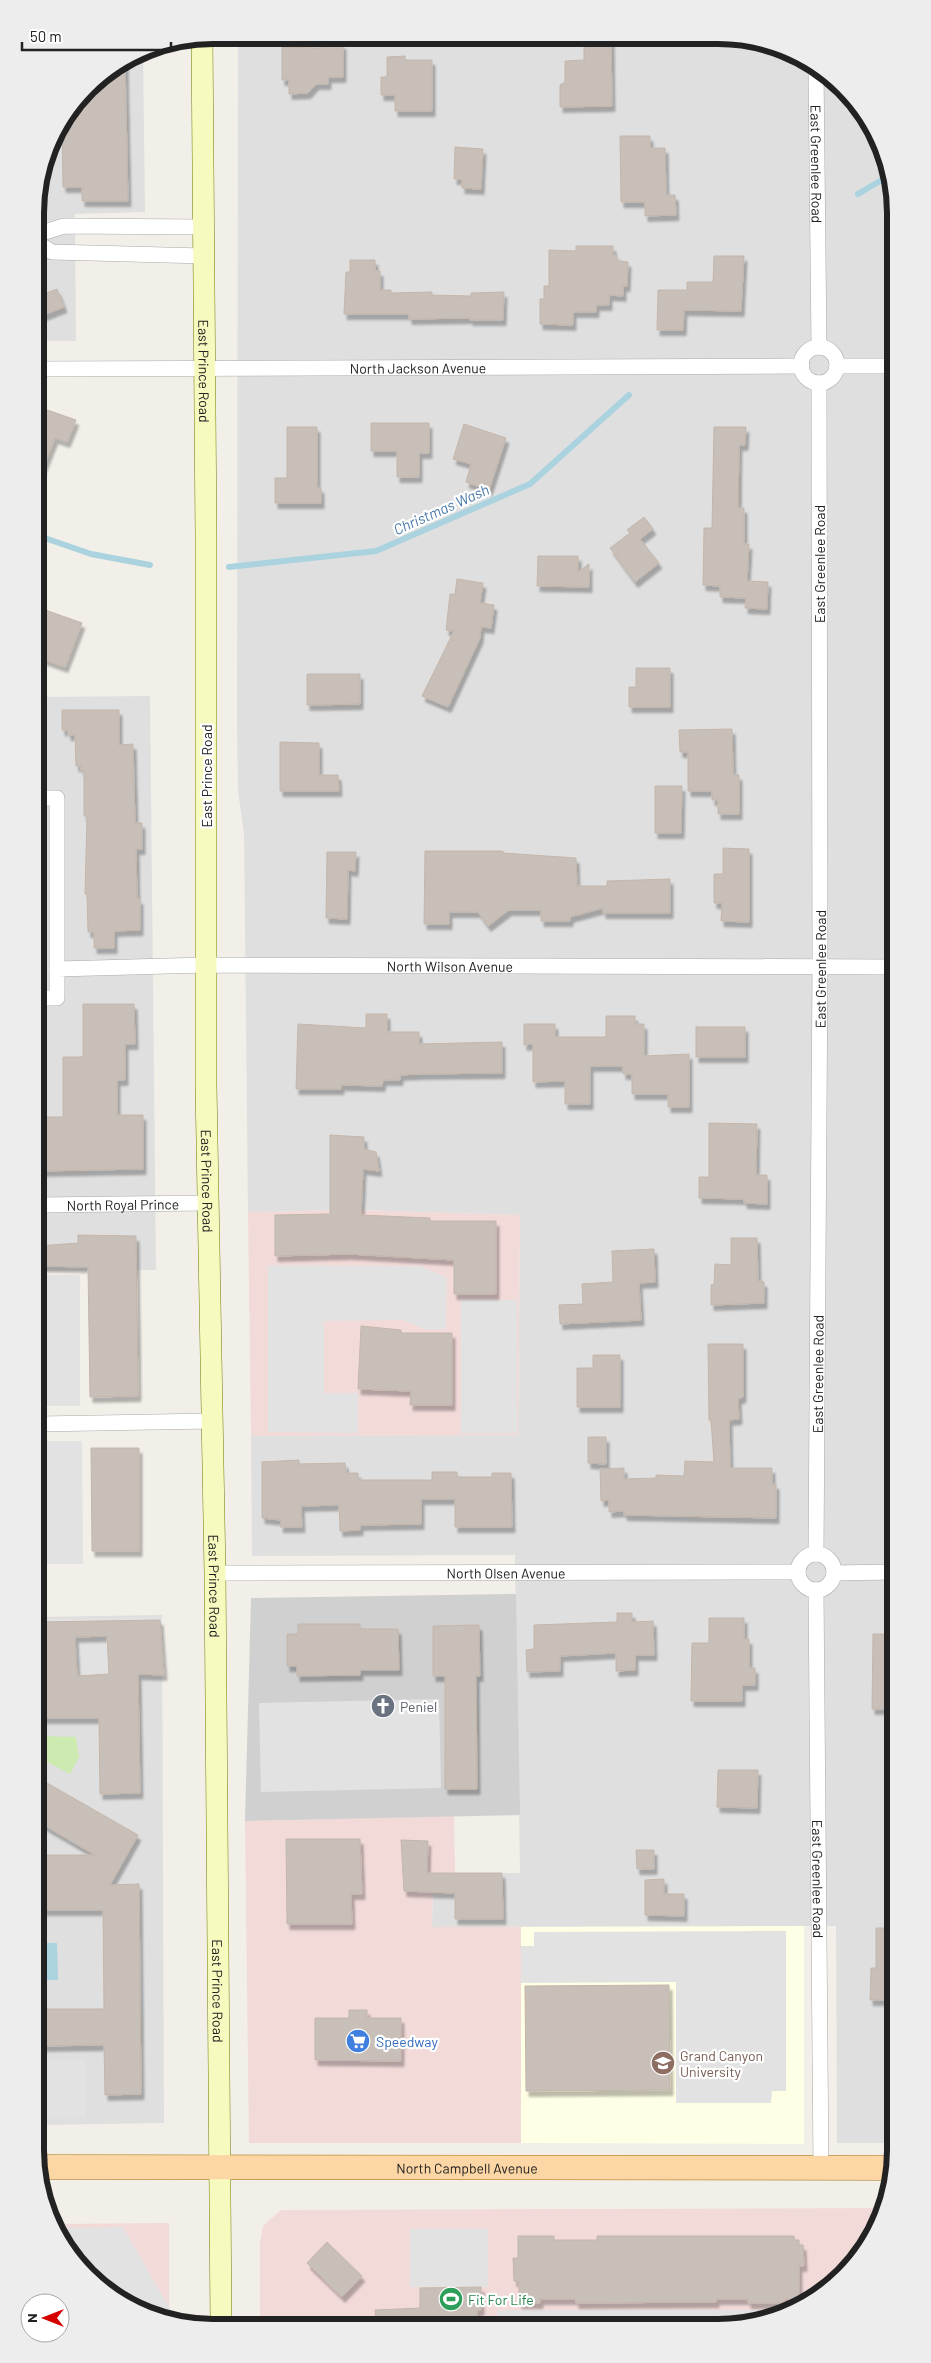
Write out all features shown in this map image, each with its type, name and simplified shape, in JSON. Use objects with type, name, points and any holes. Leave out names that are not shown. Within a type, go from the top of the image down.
[{"type":"main road","name":"East Prince Road","points":[[202,44],[205,367],[206,966],[208,1203],[215,1573],[221,2319]]},
{"type":"main road","name":"North Campbell Avenue","points":[[45,2167],[886,2168]]},
{"type":"street","name":"East Greenlee Road","points":[[816,75],[819,347]]},
{"type":"street","points":[[44,232],[64,226],[204,227]]},
{"type":"street","points":[[44,247],[52,252],[204,256]]},
{"type":"street","points":[[819,347],[830,351],[836,360],[837,366],[834,376],[830,380],[819,383],[805,376],[802,366],[804,355],[808,351],[819,347]]},
{"type":"street","name":"North Jackson Avenue","points":[[44,369],[802,366]]},
{"type":"street","points":[[837,366],[887,366]]},
{"type":"street","name":"East Greenlee Road","points":[[816,1554],[820,967],[819,383]]},
{"type":"street","points":[[44,798],[57,798],[57,998],[44,998]]},
{"type":"street","name":"North Wilson Avenue","points":[[57,969],[206,966],[887,967]]},
{"type":"street","name":"North Royal Prince","points":[[44,1205],[208,1203]]},
{"type":"street","points":[[44,1424],[212,1421]]},
{"type":"street","points":[[816,1554],[827,1558],[833,1567],[834,1573],[830,1583],[816,1590],[806,1587],[799,1578],[798,1572],[802,1562],[811,1555],[816,1554]]},
{"type":"street","name":"North Olsen Avenue","points":[[215,1573],[798,1572]]},
{"type":"street","points":[[834,1573],[887,1572]]},
{"type":"street","name":"East Greenlee Road","points":[[816,1590],[821,2168]]},
{"type":"shaded area","points":[[238,44],[741,45],[773,53],[793,61],[812,72],[830,86],[845,101],[865,128],[882,169],[886,190],[887,212],[887,2143],[837,2143],[836,1926],[432,1927],[433,1873],[520,1873],[515,1555],[252,1556],[251,1436],[518,1435],[520,1215],[356,1210],[248,1212],[244,834],[238,791]]},
{"type":"shaded area","points":[[143,59],[145,212],[75,214],[76,341],[44,341],[44,201],[49,169],[61,138],[72,119],[86,101],[119,72]]},
{"type":"shaded area","points":[[150,696],[156,1270],[44,1271],[44,697]]},
{"type":"shaded area","points":[[356,1210],[520,1215],[518,1435],[251,1436],[248,1212]]},
{"type":"shaded area","points":[[268,1265],[421,1266],[447,1278],[446,1329],[427,1330],[403,1320],[324,1321],[324,1393],[358,1393],[358,1433],[268,1432]]},
{"type":"shaded area","points":[[44,1275],[80,1275],[80,1406],[44,1406]]},
{"type":"shaded area","points":[[461,1300],[517,1300],[517,1433],[461,1433]]},
{"type":"shaded area","points":[[44,1441],[82,1441],[83,1564],[44,1564]]},
{"type":"shaded area","name":"Peniel","points":[[516,1594],[520,1815],[245,1821],[251,1598]]},
{"type":"shaded area","points":[[162,1615],[164,2123],[44,2125],[44,1617]]},
{"type":"shaded area","points":[[162,1617],[164,1675],[109,1674],[84,1678],[44,1678],[44,1619]]},
{"type":"shaded area","points":[[439,1699],[441,1788],[261,1792],[259,1703]]},
{"type":"shaded area","points":[[454,1816],[455,1873],[433,1873],[432,1927],[521,1927],[521,2143],[249,2143],[245,1821]]},
{"type":"shaded area","name":"Grand Canyon University","points":[[804,1926],[804,2144],[521,2143],[521,1927]]},
{"type":"shaded area","points":[[786,1931],[786,2091],[772,2091],[771,2103],[676,2103],[676,1982],[521,1983],[521,1946],[534,1946],[534,1932]]},
{"type":"shaded area","points":[[44,2060],[85,2060],[86,2117],[44,2117]]},
{"type":"shaded area","points":[[877,2208],[859,2244],[830,2277],[812,2291],[793,2302],[762,2314],[741,2318],[260,2319],[260,2243],[263,2226],[281,2210]]},
{"type":"shaded area","points":[[169,2223],[169,2313],[138,2302],[119,2291],[101,2277],[72,2244],[61,2224]]},
{"type":"shaded area","points":[[123,2227],[170,2309],[170,2313],[138,2302],[119,2291],[101,2277],[86,2262],[63,2228]]},
{"type":"shaded area","points":[[410,2229],[488,2229],[488,2287],[410,2287]]},
{"type":"shaded area","points":[[497,2310],[773,2310],[741,2318],[719,2319],[497,2319]]},
{"type":"green space","points":[[44,1736],[76,1737],[79,1757],[70,1774],[44,1760]]},
{"type":"water","points":[[44,1943],[57,1943],[58,1980],[44,1980]]},
{"type":"building","points":[[320,44],[343,44],[343,77],[328,77],[328,84],[316,84],[308,93],[289,94],[289,80],[282,80],[282,47],[320,48]]},
{"type":"building","points":[[584,44],[611,44],[612,106],[560,107],[560,85],[565,82],[565,61],[584,60]]},
{"type":"building","points":[[405,56],[405,60],[432,60],[432,111],[395,111],[395,95],[381,95],[381,77],[387,77],[387,57]]},
{"type":"building","points":[[125,68],[128,201],[82,201],[82,187],[63,187],[62,136],[86,101],[101,86]]},
{"type":"building","points":[[620,136],[650,136],[650,148],[665,148],[666,195],[675,195],[676,215],[645,216],[645,202],[621,202]]},
{"type":"building","points":[[455,147],[483,149],[481,189],[462,188],[462,179],[454,179]]},
{"type":"building","points":[[576,246],[613,246],[613,255],[617,255],[617,261],[628,262],[627,286],[623,286],[623,296],[609,295],[609,305],[596,305],[596,312],[573,312],[573,325],[540,324],[540,299],[544,299],[544,286],[549,286],[549,250],[576,251]]},
{"type":"building","points":[[714,256],[744,256],[741,311],[684,310],[683,330],[657,330],[658,290],[687,290],[687,282],[713,282]]},
{"type":"building","points":[[350,260],[375,260],[375,271],[380,271],[380,290],[391,290],[391,293],[432,292],[432,295],[471,296],[471,293],[504,292],[503,320],[470,320],[470,318],[409,319],[409,314],[344,314],[346,272],[350,272]]},
{"type":"building","points":[[57,289],[64,307],[44,315],[44,294]]},
{"type":"building","points":[[44,409],[76,420],[67,442],[55,438],[44,466]]},
{"type":"building","points":[[371,423],[429,423],[429,453],[419,453],[419,477],[397,477],[397,451],[371,451]]},
{"type":"building","points":[[464,424],[506,438],[489,490],[466,482],[471,464],[453,459]]},
{"type":"building","points":[[287,427],[317,427],[317,487],[321,488],[321,503],[275,503],[275,478],[287,478]]},
{"type":"building","points":[[714,427],[746,427],[745,445],[739,445],[738,508],[744,508],[744,544],[749,544],[747,581],[768,582],[767,609],[745,608],[746,598],[720,597],[720,586],[703,585],[704,528],[712,528]]},
{"type":"building","points":[[644,517],[653,529],[640,539],[659,563],[635,582],[610,548],[630,533],[627,530]]},
{"type":"building","points":[[538,556],[578,556],[578,572],[589,564],[589,587],[537,586]]},
{"type":"building","points":[[457,579],[483,583],[480,603],[494,605],[491,628],[481,627],[480,638],[448,707],[422,696],[454,631],[446,630],[450,594],[455,594]]},
{"type":"building","points":[[44,609],[82,623],[65,667],[44,660]]},
{"type":"building","points":[[636,668],[670,668],[670,707],[629,707],[629,687],[636,687]]},
{"type":"building","points":[[307,674],[360,674],[360,704],[307,705]]},
{"type":"building","points":[[62,710],[119,710],[119,745],[133,744],[135,823],[142,823],[142,849],[136,849],[137,899],[140,899],[140,930],[114,931],[114,948],[94,948],[94,932],[88,932],[87,894],[85,894],[87,816],[84,816],[84,771],[81,771],[81,766],[76,766],[75,735],[68,735],[68,730],[62,730]]},
{"type":"building","points":[[732,729],[733,775],[739,775],[739,814],[718,814],[718,800],[712,800],[712,791],[688,791],[688,752],[680,752],[679,730]]},
{"type":"building","points":[[280,742],[319,743],[319,775],[338,775],[339,791],[280,791]]},
{"type":"building","points":[[655,786],[682,786],[681,833],[655,833]]},
{"type":"building","points":[[723,848],[749,849],[749,922],[721,921],[722,903],[714,903],[714,874],[723,874]]},
{"type":"building","points":[[425,851],[503,851],[503,853],[576,858],[577,886],[607,886],[607,881],[670,879],[670,913],[603,913],[603,908],[570,917],[570,921],[541,921],[541,910],[509,910],[488,926],[478,912],[449,912],[449,924],[424,924]]},
{"type":"building","points":[[327,852],[356,852],[355,871],[348,870],[347,919],[326,918]]},
{"type":"building","points":[[83,1004],[134,1004],[135,1044],[125,1044],[125,1080],[117,1080],[117,1115],[143,1115],[143,1169],[44,1171],[44,1117],[63,1117],[63,1057],[83,1057]]},
{"type":"building","points":[[366,1014],[387,1014],[387,1032],[419,1032],[419,1044],[502,1042],[502,1073],[400,1075],[400,1080],[383,1080],[382,1086],[341,1085],[341,1089],[296,1089],[298,1024],[366,1028]]},
{"type":"building","points":[[606,1016],[635,1016],[635,1024],[644,1024],[644,1056],[689,1054],[689,1107],[668,1107],[668,1094],[632,1094],[632,1074],[623,1074],[623,1066],[590,1066],[590,1104],[565,1104],[565,1081],[533,1082],[533,1044],[524,1045],[524,1024],[555,1024],[555,1037],[606,1037]]},
{"type":"building","points":[[696,1027],[745,1027],[745,1057],[696,1057]]},
{"type":"building","points":[[709,1123],[757,1124],[756,1175],[767,1175],[767,1204],[744,1203],[744,1199],[699,1198],[699,1177],[709,1177]]},
{"type":"building","points":[[330,1135],[364,1137],[364,1149],[376,1152],[379,1171],[363,1169],[361,1215],[430,1218],[430,1221],[496,1221],[496,1294],[454,1294],[454,1260],[349,1254],[275,1256],[275,1215],[330,1214]]},
{"type":"building","points":[[78,1235],[136,1236],[138,1396],[90,1397],[88,1267],[44,1266],[44,1246],[78,1243]]},
{"type":"building","points":[[731,1238],[757,1238],[758,1281],[764,1282],[764,1303],[711,1305],[711,1285],[714,1284],[715,1264],[731,1265]]},
{"type":"building","points":[[654,1249],[655,1282],[639,1283],[641,1320],[560,1324],[559,1305],[583,1304],[582,1284],[613,1282],[612,1251]]},
{"type":"building","points":[[361,1326],[401,1330],[401,1333],[452,1333],[452,1405],[410,1405],[411,1391],[358,1389]]},
{"type":"building","points":[[708,1344],[743,1344],[743,1397],[738,1399],[739,1419],[729,1420],[730,1468],[772,1468],[772,1484],[776,1484],[776,1518],[624,1515],[624,1511],[609,1512],[609,1500],[601,1501],[600,1469],[624,1468],[624,1479],[656,1478],[656,1475],[684,1476],[685,1461],[714,1462],[711,1420],[709,1420]]},
{"type":"building","points":[[593,1355],[620,1355],[620,1407],[577,1407],[577,1368],[593,1368]]},
{"type":"building","points":[[588,1437],[606,1437],[606,1464],[588,1463]]},
{"type":"building","points":[[91,1448],[139,1448],[139,1551],[92,1551]]},
{"type":"building","points":[[299,1460],[299,1464],[345,1463],[346,1473],[358,1473],[358,1480],[432,1480],[432,1472],[457,1472],[457,1477],[492,1477],[492,1473],[511,1473],[512,1527],[455,1527],[455,1499],[421,1499],[421,1524],[360,1525],[360,1530],[340,1531],[339,1505],[301,1506],[302,1527],[280,1527],[281,1520],[262,1518],[262,1462]]},
{"type":"building","points":[[617,1613],[632,1613],[632,1622],[653,1621],[654,1655],[635,1655],[635,1670],[616,1671],[616,1653],[560,1656],[560,1671],[527,1672],[526,1650],[534,1649],[534,1625],[617,1622]]},
{"type":"building","points":[[709,1618],[744,1618],[744,1639],[749,1639],[749,1668],[755,1668],[755,1685],[742,1685],[742,1701],[691,1701],[692,1643],[709,1643]]},
{"type":"building","points":[[160,1620],[164,1675],[138,1674],[140,1793],[100,1794],[99,1718],[44,1718],[44,1622]],"holes":[[[107,1636],[109,1674],[77,1676],[75,1637]]]},
{"type":"building","points":[[298,1624],[360,1624],[360,1629],[398,1629],[399,1670],[360,1670],[360,1675],[297,1676],[297,1666],[287,1666],[287,1634],[298,1634]]},
{"type":"building","points":[[479,1625],[480,1676],[476,1676],[477,1789],[445,1789],[445,1676],[433,1676],[433,1626]]},
{"type":"building","points":[[873,1634],[887,1634],[887,1709],[872,1709]]},
{"type":"building","points":[[718,1770],[758,1770],[757,1808],[717,1807]]},
{"type":"building","points":[[44,1781],[138,1835],[110,1885],[139,1884],[141,2094],[105,2095],[104,2045],[44,2046],[44,2009],[104,2009],[103,1910],[44,1910],[44,1855],[95,1855],[44,1825]]},
{"type":"building","points":[[286,1839],[360,1839],[362,1894],[351,1894],[352,1924],[287,1924]]},
{"type":"building","points":[[401,1840],[428,1841],[427,1873],[502,1873],[503,1919],[455,1919],[455,1893],[404,1891]]},
{"type":"building","points":[[636,1850],[654,1850],[654,1869],[637,1869]]},
{"type":"building","points":[[664,1879],[664,1894],[684,1894],[684,1916],[645,1915],[645,1880]]},
{"type":"building","points":[[876,1928],[887,1928],[887,2000],[870,2000],[871,1968],[876,1968]]},
{"type":"building","points":[[669,1985],[670,2090],[526,2091],[525,1986]]},
{"type":"building","name":"Speedway","points":[[349,2010],[367,2010],[367,2018],[401,2018],[401,2061],[315,2060],[315,2018],[349,2018]]},
{"type":"building","points":[[518,2236],[554,2236],[554,2240],[597,2240],[597,2236],[794,2236],[795,2240],[799,2240],[799,2245],[803,2245],[804,2266],[799,2266],[799,2299],[785,2299],[785,2303],[748,2303],[748,2299],[716,2299],[716,2302],[576,2303],[576,2299],[540,2299],[540,2303],[519,2303],[519,2281],[514,2281],[513,2258],[518,2258]]},
{"type":"building","points":[[327,2242],[362,2276],[342,2297],[307,2263]]},
{"type":"building","name":"Fit For Life","points":[[481,2287],[481,2310],[477,2310],[477,2319],[376,2319],[375,2310],[420,2308],[420,2288]]},
{"type":"waterway","name":"Christmas Wash","points":[[858,194],[884,179]]},
{"type":"waterway","name":"Christmas Wash","points":[[229,567],[376,551],[530,484],[629,395]]},
{"type":"waterway","name":"Christmas Wash","points":[[44,538],[91,554],[150,565]]},
{"type":"place","name":"Peniel","points":[[383,1706]]},
{"type":"place","name":"Speedway","points":[[358,2041]]},
{"type":"place","name":"Grand Canyon University","points":[[663,2063]]},
{"type":"place","name":"Fit For Life","points":[[451,2299]]}]
